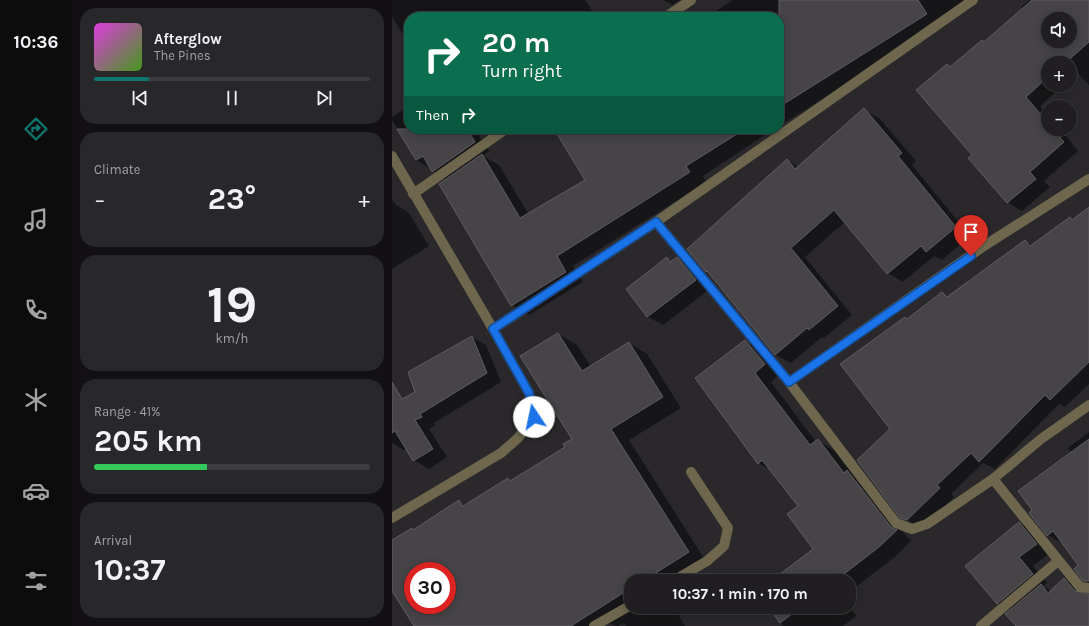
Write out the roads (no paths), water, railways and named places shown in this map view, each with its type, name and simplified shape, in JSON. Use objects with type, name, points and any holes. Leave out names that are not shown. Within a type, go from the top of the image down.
[{"type":"street","points":[[673,12],[691,0]]},
{"type":"street","points":[[784,132],[973,0]]},
{"type":"street","points":[[413,194],[499,134]]},
{"type":"street","points":[[493,329],[656,222],[782,134]]},
{"type":"street","points":[[392,156],[529,393],[534,417],[518,438],[501,453],[392,518]]},
{"type":"street","points":[[789,382],[984,246],[1089,179]]},
{"type":"street","points":[[656,222],[789,382],[896,523],[912,529],[927,524],[993,479],[1040,439],[1089,405]]},
{"type":"street","points":[[685,574],[707,561],[724,546],[728,528],[691,472]]},
{"type":"street","points":[[993,479],[1080,587],[1089,588]]},
{"type":"street","points":[[981,626],[1058,561]]},
{"type":"street","points":[[594,626],[624,609]]}]
